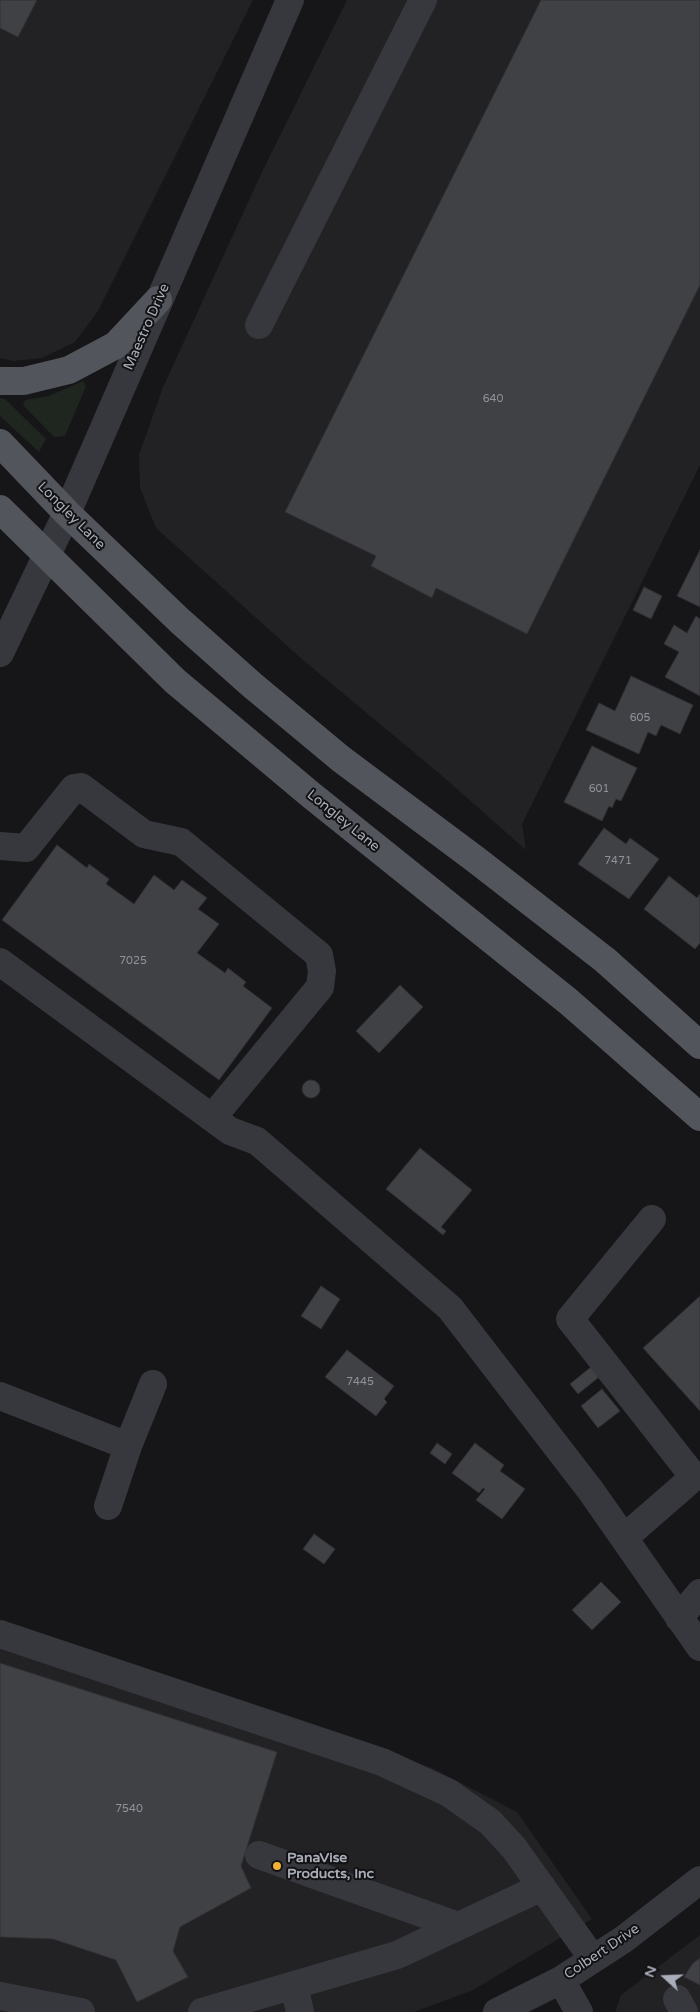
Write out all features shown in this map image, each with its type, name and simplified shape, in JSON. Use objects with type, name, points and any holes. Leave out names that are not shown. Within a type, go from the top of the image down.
[{"type":"main road","points":[[0,381],[24,381],[69,370],[116,345],[158,300]]},
{"type":"main road","name":"Longley Lane","points":[[0,443],[67,514],[180,621],[252,685],[341,758],[475,858],[604,960],[700,1044]]},
{"type":"main road","name":"Longley Lane","points":[[0,509],[175,681],[311,795],[569,1002],[700,1116]]},
{"type":"street","name":"Maestro Drive","points":[[0,653],[67,514],[158,300],[290,0]]},
{"type":"street","points":[[259,325],[423,0]]},
{"type":"street","points":[[0,846],[26,848],[74,788],[82,787],[144,834],[181,842],[319,955],[322,971],[320,987],[212,1118]]},
{"type":"street","points":[[0,962],[230,1131],[257,1141],[450,1308],[591,1490],[700,1647]]},
{"type":"street","points":[[624,1538],[694,1476],[570,1318],[652,1220]]},
{"type":"street","points":[[108,1506],[128,1446],[153,1384]]},
{"type":"street","points":[[0,1396],[128,1446]]},
{"type":"street","points":[[679,1618],[700,1593]]},
{"type":"street","points":[[0,1634],[382,1762],[440,1789],[490,1822],[514,1848],[593,1959]]},
{"type":"street","points":[[259,1855],[458,1926]]},
{"type":"street","name":"Colbert Drive","points":[[498,2012],[561,1980],[624,1939],[700,1880]]},
{"type":"street","points":[[202,2012],[297,1999],[397,1956],[542,1887]]},
{"type":"street","points":[[561,1980],[580,2012]]},
{"type":"street","points":[[0,1996],[81,2012]]},
{"type":"shaded area","points":[[0,0],[253,0],[98,311],[75,342],[42,358],[14,361],[0,358]]},
{"type":"shaded area","points":[[347,0],[700,0],[700,465],[522,824],[526,850],[440,774],[303,660],[156,528],[140,488],[139,455],[163,387],[262,172]]},
{"type":"shaded area","points":[[83,381],[86,386],[65,436],[54,437],[23,405],[25,400],[49,396]]},
{"type":"shaded area","points":[[0,398],[5,399],[46,439],[39,452],[0,416]]},
{"type":"shaded area","name":"PanaVise Products, Inc","points":[[0,1624],[432,1768],[517,1812],[592,1919],[473,1990],[414,2012],[0,2012]]},
{"type":"shaded area","points":[[700,1935],[700,2012],[615,2012],[621,1995]]},
{"type":"building","points":[[0,0],[37,0],[18,37],[0,28]]},
{"type":"building","points":[[541,0],[700,0],[700,285],[527,634],[436,588],[432,598],[371,566],[376,556],[285,512]]},
{"type":"building","points":[[700,550],[700,607],[677,596]]},
{"type":"building","points":[[644,587],[662,596],[651,619],[633,610]]},
{"type":"building","points":[[696,616],[700,619],[700,696],[665,677],[679,652],[664,644],[674,625],[687,633]]},
{"type":"building","points":[[631,676],[693,705],[680,734],[661,725],[656,736],[648,732],[639,754],[586,730],[599,703],[615,711]]},
{"type":"building","points":[[592,746],[637,768],[621,801],[616,799],[612,808],[609,806],[602,821],[564,802]]},
{"type":"building","points":[[604,828],[626,844],[630,838],[659,859],[629,899],[578,864]]},
{"type":"building","points":[[57,845],[87,868],[89,864],[109,879],[106,884],[134,904],[154,875],[174,890],[182,880],[207,898],[198,909],[219,924],[197,953],[225,973],[228,968],[246,982],[243,986],[272,1008],[219,1080],[2,920]]},
{"type":"building","points":[[669,876],[697,898],[700,894],[700,943],[695,949],[644,909]]},
{"type":"building","points":[[400,985],[423,1007],[379,1053],[356,1031]]},
{"type":"building","points":[[311,1080],[319,1085],[320,1089],[315,1097],[311,1098],[303,1093],[302,1089],[307,1081]]},
{"type":"building","points":[[420,1148],[472,1190],[441,1227],[446,1231],[443,1235],[386,1189]]},
{"type":"building","points":[[321,1286],[340,1299],[321,1329],[301,1316]]},
{"type":"building","points":[[700,1296],[700,1411],[643,1348]]},
{"type":"building","points":[[347,1350],[394,1386],[384,1399],[387,1402],[376,1416],[325,1377]]},
{"type":"building","points":[[591,1367],[599,1377],[578,1394],[570,1384]]},
{"type":"building","points":[[602,1389],[620,1411],[598,1428],[581,1406]]},
{"type":"building","points":[[437,1443],[452,1454],[445,1464],[430,1453]]},
{"type":"building","points":[[475,1443],[504,1465],[500,1471],[525,1489],[502,1519],[476,1500],[485,1489],[483,1488],[479,1493],[452,1473]]},
{"type":"building","points":[[314,1534],[335,1549],[324,1564],[303,1549]]},
{"type":"building","points":[[601,1582],[621,1602],[592,1630],[572,1610]]},
{"type":"building","points":[[0,1663],[277,1752],[241,1866],[251,1888],[180,1927],[173,1951],[188,1977],[137,2002],[116,1960],[53,1939],[0,1937]]},
{"type":"building","points":[[700,1958],[700,1985],[684,1977],[693,1963]]},
{"type":"place","name":"PanaVise Products, Inc","points":[[277,1866]]}]
